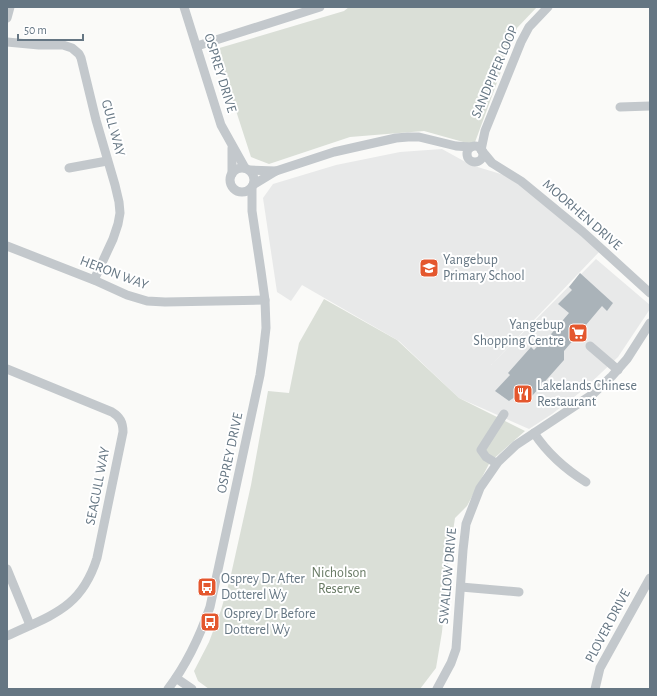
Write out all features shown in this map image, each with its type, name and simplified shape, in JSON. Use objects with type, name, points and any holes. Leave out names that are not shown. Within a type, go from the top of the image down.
[{"type":"street","points":[[7,18],[10,7]]},
{"type":"street","name":"OSPREY DRIVE","points":[[184,7],[221,125],[232,146],[247,169]]},
{"type":"street","points":[[196,46],[297,10],[320,7]]},
{"type":"street","name":"SANDPIPER LOOP","points":[[478,161],[482,157],[475,150],[485,131],[521,42],[529,27],[548,7]]},
{"type":"street","name":"GULL WAY","points":[[7,42],[39,45],[64,45],[72,48],[79,54],[85,71],[91,100],[119,202],[120,214],[113,239],[94,280]]},
{"type":"street","points":[[620,107],[650,106]]},
{"type":"street","points":[[276,170],[238,169],[232,174],[230,180],[233,187],[238,191],[246,191],[276,170],[334,152],[374,142],[408,137],[429,138],[475,150],[470,160],[476,162],[478,161]]},
{"type":"street","name":"OSPREY DRIVE","points":[[232,146],[232,174]]},
{"type":"street","name":"MOORHEN DRIVE","points":[[475,150],[492,163],[509,173],[583,232],[650,293]]},
{"type":"street","points":[[69,168],[107,161]]},
{"type":"street","name":"MOORHEN DRIVE","points":[[478,161],[492,163]]},
{"type":"street","points":[[247,169],[254,177],[252,186]]},
{"type":"street","name":"OSPREY DRIVE","points":[[168,689],[176,678],[202,631],[210,607],[216,586],[260,375],[266,328],[265,300],[252,211],[252,186]]},
{"type":"street","name":"OSPREY DRIVE","points":[[238,191],[252,211]]},
{"type":"street","name":"HERON WAY","points":[[7,246],[94,280],[127,295],[147,301],[265,300]]},
{"type":"street","name":"SWALLOW DRIVE","points":[[437,689],[451,663],[456,649],[466,524],[480,488],[496,464],[516,445],[593,394],[618,370],[650,323]]},
{"type":"street","points":[[590,346],[618,370]]},
{"type":"street","name":"SEAGULL WAY","points":[[7,369],[112,412],[118,415],[123,426],[102,536],[92,573],[77,596],[67,606],[54,614],[7,636]]},
{"type":"street","points":[[496,464],[486,457],[481,450],[504,414]]},
{"type":"street","points":[[534,433],[545,449],[564,467],[586,482]]},
{"type":"street","points":[[7,569],[30,625]]},
{"type":"street","name":"PLOVER DRIVE","points":[[595,689],[600,668],[650,580]]},
{"type":"street","points":[[461,587],[519,592]]},
{"type":"street","points":[[176,678],[192,689]]},
{"type":"shaded area","name":"Yangebup Primary School","points":[[442,149],[471,165],[504,175],[532,193],[600,251],[491,365],[596,259],[650,305],[650,309],[618,357],[583,390],[552,414],[529,429],[459,398],[399,341],[302,285],[291,301],[277,292],[263,198],[273,184],[336,165],[400,152]]},
{"type":"green space","points":[[349,7],[537,7],[517,28],[474,145],[424,131],[350,137],[269,164],[251,157],[216,49],[344,11]]},
{"type":"green space","name":"Nicholson Reserve","points":[[324,299],[397,340],[459,398],[525,431],[490,462],[467,506],[455,518],[448,565],[442,632],[436,668],[420,689],[209,689],[198,681],[194,671],[209,642],[221,610],[230,579],[251,485],[268,391],[289,393],[299,343]]},
{"type":"building","points":[[580,273],[613,303],[607,311],[602,306],[564,351],[564,360],[532,396],[525,390],[509,401],[495,391],[510,375],[508,373],[531,347],[534,350],[544,339],[546,340],[569,313],[558,304],[572,290],[569,287]]},
{"type":"place","name":"Yangebup Primary School","points":[[429,268]]},
{"type":"place","name":"Yangebup Shopping Centre","points":[[578,333]]},
{"type":"place","name":"Lakelands Chinese Restaurant","points":[[523,394]]},
{"type":"place","name":"Osprey Dr After Dotterel Wy","points":[[207,587]]},
{"type":"place","name":"Osprey Dr Before Dotterel Wy","points":[[210,622]]}]
